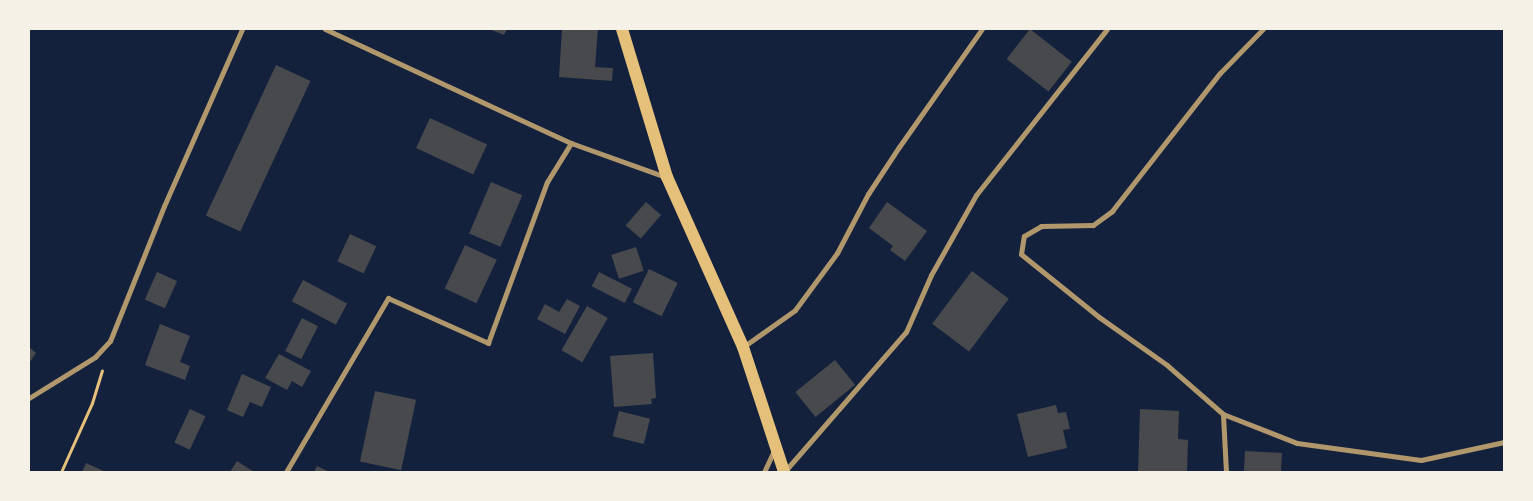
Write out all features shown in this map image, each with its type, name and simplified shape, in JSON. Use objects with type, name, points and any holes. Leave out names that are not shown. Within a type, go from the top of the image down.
[{"type":"main road","points":[[622,29],[667,177],[743,347],[774,450],[784,472]]},
{"type":"street","points":[[29,398],[95,357],[110,341],[164,206],[242,29]]},
{"type":"street","points":[[325,29],[572,143],[667,177]]},
{"type":"street","points":[[743,347],[795,310],[837,253],[868,194],[899,147],[982,29]]},
{"type":"street","points":[[784,472],[906,332],[931,275],[976,195],[1106,29]]},
{"type":"street","points":[[1263,29],[1220,73],[1112,211],[1093,225],[1041,226],[1024,236],[1021,254],[1167,365],[1223,414],[1297,442],[1421,460],[1504,442]]},
{"type":"street","points":[[286,472],[388,298],[488,343],[547,182],[572,143]]},
{"type":"street","points":[[1223,414],[1226,472]]},
{"type":"street","points":[[764,472],[774,450]]},
{"type":"path","points":[[61,472],[92,403],[110,341]]},
{"type":"building","points":[[489,29],[507,29],[504,35]]},
{"type":"building","points":[[562,29],[598,29],[595,67],[613,68],[612,81],[559,77]]},
{"type":"building","points":[[1030,29],[1072,62],[1048,92],[1007,59]]},
{"type":"building","points":[[276,65],[310,81],[240,232],[206,215]]},
{"type":"building","points":[[430,118],[487,145],[473,175],[416,148]]},
{"type":"building","points":[[491,182],[522,195],[500,247],[469,234]]},
{"type":"building","points":[[646,202],[661,215],[641,239],[626,225]]},
{"type":"building","points":[[887,202],[927,231],[905,261],[890,250],[893,246],[869,228]]},
{"type":"building","points":[[350,234],[376,246],[364,273],[337,261]]},
{"type":"building","points":[[465,245],[497,260],[476,303],[445,289]]},
{"type":"building","points":[[636,247],[644,271],[619,279],[611,255]]},
{"type":"building","points":[[649,269],[678,283],[662,316],[633,302]]},
{"type":"building","points":[[972,271],[1009,299],[969,351],[932,324]]},
{"type":"building","points":[[157,272],[177,281],[165,308],[145,299]]},
{"type":"building","points":[[599,272],[632,289],[625,303],[592,286]]},
{"type":"building","points":[[303,280],[347,303],[336,325],[292,301]]},
{"type":"building","points":[[567,299],[580,306],[565,334],[537,319],[545,304],[559,312]]},
{"type":"building","points":[[587,306],[608,318],[582,362],[562,350]]},
{"type":"building","points":[[302,318],[318,326],[301,359],[285,351]]},
{"type":"building","points":[[160,324],[190,336],[180,362],[190,366],[185,380],[145,365]]},
{"type":"building","points":[[29,347],[36,353],[29,363]]},
{"type":"building","points":[[653,353],[656,398],[651,399],[652,404],[614,407],[610,356]]},
{"type":"building","points":[[279,354],[311,371],[302,387],[292,381],[287,390],[265,378]]},
{"type":"building","points":[[835,360],[855,385],[816,417],[795,392]]},
{"type":"building","points":[[242,374],[271,387],[262,407],[250,402],[243,417],[227,410]]},
{"type":"building","points":[[375,391],[416,400],[401,470],[360,461]]},
{"type":"building","points":[[1056,405],[1058,413],[1066,412],[1070,429],[1063,430],[1067,448],[1028,457],[1017,414]]},
{"type":"building","points":[[190,409],[205,416],[190,450],[174,443]]},
{"type":"building","points":[[1140,409],[1179,411],[1178,439],[1188,440],[1187,472],[1138,472]]},
{"type":"building","points":[[619,411],[650,419],[644,444],[613,436]]},
{"type":"building","points":[[1245,451],[1282,453],[1281,472],[1244,472]]},
{"type":"building","points":[[237,461],[254,472],[230,472]]},
{"type":"building","points":[[86,463],[106,472],[82,472]]},
{"type":"building","points":[[317,466],[330,472],[314,472]]}]
